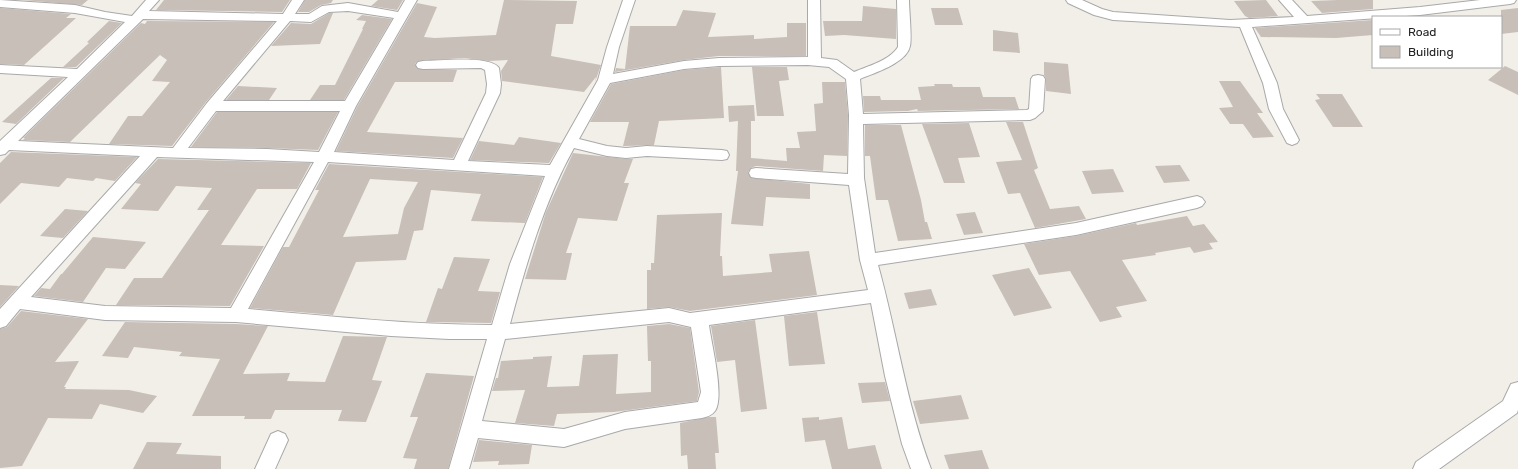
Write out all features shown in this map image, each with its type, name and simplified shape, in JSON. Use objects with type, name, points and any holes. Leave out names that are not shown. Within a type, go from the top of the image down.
[{"type":"street","points":[[2,147],[137,17],[152,0]]},
{"type":"street","points":[[177,153],[212,106],[286,18],[298,0]]},
{"type":"street","points":[[236,315],[324,157],[348,106],[411,0]]},
{"type":"street","points":[[459,469],[518,264],[554,171],[606,80],[613,47],[629,0]]},
{"type":"street","points":[[814,0],[815,62]]},
{"type":"street","points":[[853,77],[889,60],[902,51],[904,47],[903,0]]},
{"type":"street","points":[[1072,0],[1098,12],[1113,16],[1222,24],[1304,20],[1420,11],[1510,0]]},
{"type":"street","points":[[1285,0],[1304,20]]},
{"type":"street","points":[[0,3],[75,9],[105,16],[311,18],[326,9],[348,8],[402,16]]},
{"type":"street","points":[[1244,23],[1270,83],[1276,109],[1292,140]]},
{"type":"street","points":[[606,80],[691,65],[719,62],[832,63],[853,77]]},
{"type":"street","points":[[422,65],[483,64],[492,68],[492,78],[495,85],[493,94],[459,164]]},
{"type":"street","points":[[0,69],[78,74]]},
{"type":"street","points":[[853,77],[856,119],[856,180],[868,260],[878,295],[894,376],[912,444],[922,469]]},
{"type":"street","points":[[856,119],[1030,115],[1036,111],[1038,79]]},
{"type":"street","points":[[212,106],[348,106]]},
{"type":"street","points":[[571,142],[613,152],[647,151],[722,155]]},
{"type":"street","points":[[2,147],[177,153],[267,154],[459,164],[554,171]]},
{"type":"street","points":[[0,321],[153,152]]},
{"type":"street","points":[[756,173],[856,180]]},
{"type":"street","points":[[868,260],[1076,229],[1197,202]]},
{"type":"street","points":[[16,302],[105,313],[236,315],[391,329],[449,332],[499,332],[669,315],[690,320],[775,307],[878,295]]},
{"type":"street","points":[[471,429],[564,438],[576,436],[613,423],[702,410],[708,406],[710,392],[699,319]]},
{"type":"street","points":[[1423,469],[1510,406],[1518,390]]},
{"type":"street","points":[[265,469],[278,440]]},
{"type":"building","points":[[23,0],[88,0],[82,5]]},
{"type":"building","points":[[164,0],[290,0],[282,12],[156,10]]},
{"type":"building","points":[[305,0],[333,0],[331,3],[321,5],[309,12],[298,12]]},
{"type":"building","points":[[378,0],[403,0],[397,10],[371,6]]},
{"type":"building","points":[[504,0],[577,1],[573,24],[556,24],[551,56],[601,65],[595,82],[596,77],[584,92],[502,81],[501,71],[508,60],[489,61],[464,58],[418,61],[415,64],[418,69],[457,70],[453,82],[395,82],[367,132],[463,138],[453,158],[336,151],[357,107],[417,3],[437,7],[424,37],[435,38],[496,35]]},
{"type":"building","points":[[1266,0],[1278,16],[1249,18],[1245,16],[1234,1]]},
{"type":"building","points":[[1373,0],[1373,9],[1322,13],[1311,1]]},
{"type":"building","points":[[863,6],[896,9],[896,39],[844,35],[825,36],[823,21],[862,21]]},
{"type":"building","points":[[0,8],[71,14],[66,18],[76,18],[24,65],[0,64]]},
{"type":"building","points":[[931,8],[958,8],[963,25],[935,25]]},
{"type":"building","points":[[1518,8],[1518,32],[1502,34],[1501,10]]},
{"type":"building","points":[[683,10],[716,13],[708,37],[754,35],[754,39],[787,37],[787,23],[806,23],[806,56],[719,56],[684,60],[615,72],[616,68],[625,69],[630,26],[676,26]]},
{"type":"building","points":[[329,13],[333,13],[320,44],[271,46],[291,23],[311,24]]},
{"type":"building","points":[[362,15],[392,19],[344,100],[310,100],[320,85],[335,85],[363,29],[366,21],[356,20]]},
{"type":"building","points":[[1372,20],[1372,35],[1336,38],[1261,37],[1255,28]]},
{"type":"building","points":[[109,21],[122,23],[76,67],[63,67],[89,43],[87,42]]},
{"type":"building","points":[[147,21],[274,22],[206,102],[172,146],[109,144],[128,116],[142,116],[170,82],[152,81],[167,60],[160,55],[70,142],[23,140],[25,138],[23,138],[141,23],[145,24]]},
{"type":"building","points":[[993,30],[1018,33],[1020,53],[993,51]]},
{"type":"building","points":[[1044,62],[1068,64],[1071,94],[1046,91]]},
{"type":"building","points":[[1505,66],[1518,72],[1518,95],[1488,80]]},
{"type":"building","points":[[721,67],[724,118],[659,121],[654,145],[626,146],[623,146],[629,122],[590,122],[611,84],[684,70]]},
{"type":"building","points":[[752,67],[787,67],[789,80],[779,81],[784,116],[757,116]]},
{"type":"building","points":[[51,78],[64,78],[16,124],[2,122]]},
{"type":"building","points":[[1219,81],[1240,81],[1263,113],[1257,113],[1274,137],[1253,138],[1243,124],[1230,124],[1219,108],[1233,107]]},
{"type":"building","points":[[822,82],[845,82],[848,115],[847,156],[824,155],[823,171],[756,166],[751,168],[748,172],[751,178],[810,184],[810,199],[766,197],[763,226],[731,224],[738,171],[736,171],[738,121],[729,122],[728,106],[754,105],[755,121],[751,121],[751,158],[787,161],[786,148],[800,148],[797,132],[816,131],[814,104],[823,103]]},
{"type":"building","points":[[934,84],[952,84],[953,87],[980,87],[983,97],[1015,97],[1019,109],[918,111],[917,109],[908,111],[864,112],[863,96],[880,96],[881,100],[921,100],[918,87],[935,86]]},
{"type":"building","points":[[238,86],[277,88],[269,100],[226,100]]},
{"type":"building","points":[[1316,94],[1342,94],[1363,127],[1333,127],[1315,100],[1320,99]]},
{"type":"building","points":[[217,112],[338,112],[318,150],[191,147]]},
{"type":"building","points":[[1006,122],[1023,122],[1038,168],[1034,170],[1050,209],[1079,206],[1086,219],[1035,228],[1020,193],[1008,194],[996,162],[1022,160]]},
{"type":"building","points":[[969,123],[980,157],[958,158],[965,183],[944,183],[922,124]]},
{"type":"building","points":[[865,125],[901,125],[921,200],[925,222],[927,222],[932,239],[898,241],[888,200],[876,200],[870,156],[865,156]]},
{"type":"building","points":[[519,137],[561,143],[549,163],[470,160],[479,141],[514,145]]},
{"type":"building","points":[[11,152],[137,157],[115,181],[96,178],[93,181],[67,178],[59,187],[21,183],[0,204],[0,163]]},
{"type":"building","points":[[573,153],[633,159],[624,183],[629,183],[617,221],[578,218],[566,253],[572,253],[566,280],[525,279],[546,212]]},
{"type":"building","points":[[158,159],[311,163],[297,189],[257,189],[221,245],[264,246],[230,306],[116,305],[134,278],[162,278],[209,210],[197,210],[212,188],[176,186],[158,211],[121,209],[141,184],[135,183]]},
{"type":"building","points":[[329,164],[543,177],[525,223],[471,221],[481,194],[431,190],[423,230],[414,231],[406,260],[356,262],[333,315],[250,308],[283,247],[289,247],[319,190],[315,190]],"holes":[[[370,179],[418,182],[404,208],[398,234],[343,237]]]},
{"type":"building","points":[[1180,165],[1190,181],[1164,183],[1155,166]]},
{"type":"building","points":[[1113,169],[1124,192],[1092,194],[1082,171]]},
{"type":"building","points":[[65,209],[88,211],[63,238],[40,236]]},
{"type":"building","points":[[975,212],[983,233],[964,235],[956,214]]},
{"type":"building","points":[[722,213],[720,256],[722,256],[723,276],[772,272],[769,254],[809,251],[817,295],[690,311],[669,307],[647,309],[647,270],[651,270],[651,263],[654,263],[657,215]]},
{"type":"building","points":[[1187,216],[1193,226],[1204,224],[1218,242],[1209,243],[1213,249],[1194,253],[1190,247],[1155,253],[1156,255],[1122,260],[1147,301],[1116,307],[1122,317],[1100,322],[1070,271],[1039,275],[1024,244],[1076,236],[1136,223],[1137,225]]},
{"type":"building","points":[[93,237],[146,242],[125,269],[106,268],[83,302],[34,296],[41,288],[50,289]]},
{"type":"building","points":[[454,257],[490,259],[478,291],[500,292],[491,323],[426,322],[438,288],[442,289]]},
{"type":"building","points":[[1029,268],[1052,308],[1014,316],[992,275]]},
{"type":"building","points":[[0,285],[19,286],[0,307]]},
{"type":"building","points":[[931,289],[937,305],[909,309],[904,293]]},
{"type":"building","points":[[21,311],[88,319],[55,362],[79,361],[64,387],[66,387],[65,389],[129,390],[157,396],[143,413],[100,404],[92,419],[48,418],[22,466],[0,468],[0,329],[7,327]]},
{"type":"building","points":[[817,312],[825,364],[789,366],[784,316]]},
{"type":"building","points":[[755,320],[767,409],[741,412],[735,360],[717,362],[711,326]]},
{"type":"building","points":[[125,322],[268,326],[243,374],[290,373],[287,381],[325,382],[343,336],[387,337],[372,380],[382,381],[366,422],[338,421],[342,410],[275,410],[271,419],[244,419],[245,416],[192,416],[220,359],[179,356],[182,352],[134,347],[128,358],[102,356]]},
{"type":"building","points":[[669,324],[690,328],[699,392],[697,401],[614,412],[557,414],[554,426],[515,423],[525,390],[492,391],[496,378],[498,378],[501,361],[552,356],[547,387],[579,386],[583,355],[618,354],[616,394],[651,392],[651,361],[648,361],[647,326]]},
{"type":"building","points":[[426,373],[474,376],[448,469],[414,469],[417,459],[403,458],[418,417],[410,417]]},
{"type":"building","points":[[885,382],[890,401],[862,403],[858,383]]},
{"type":"building","points":[[961,395],[969,419],[920,424],[913,401]]},
{"type":"building","points":[[716,417],[719,453],[715,453],[716,469],[688,469],[687,455],[681,456],[680,423]]},
{"type":"building","points":[[819,417],[819,420],[842,417],[848,449],[875,445],[882,469],[832,469],[825,440],[805,442],[802,418]]},
{"type":"building","points":[[479,440],[532,445],[529,464],[498,465],[499,461],[473,462]]},
{"type":"building","points":[[147,442],[182,443],[176,454],[221,456],[221,469],[133,469]]},
{"type":"building","points":[[982,450],[989,469],[949,469],[944,455]]}]
